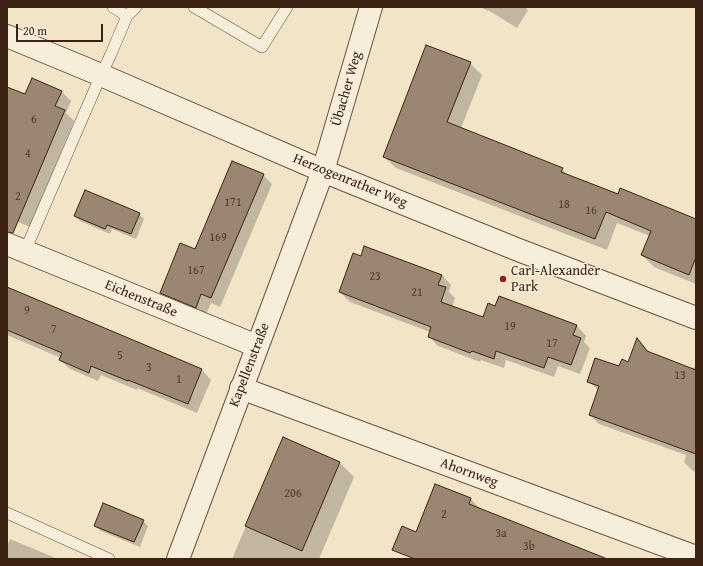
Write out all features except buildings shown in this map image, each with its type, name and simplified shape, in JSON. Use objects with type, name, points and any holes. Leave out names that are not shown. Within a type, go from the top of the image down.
[{"type":"street","name":"Übacher Weg","points":[[323,171],[371,7]]},
{"type":"street","name":"Herzogenrather Weg","points":[[7,36],[323,171],[516,249],[696,318]]},
{"type":"street","name":"Kapellenstraße","points":[[178,559],[323,171]]},
{"type":"street","name":"Eichenstraße","points":[[16,248],[257,346]]},
{"type":"street","name":"Ahornweg","points":[[241,388],[696,557]]},
{"type":"lane","points":[[113,7],[127,16],[136,7]]},
{"type":"lane","points":[[194,7],[262,47],[287,7]]},
{"type":"lane","name":"Eichenstraße","points":[[16,248],[101,75],[127,16]]},
{"type":"lane","points":[[7,513],[109,559]]},
{"type":"place","name":"Carl-Alexander Park","points":[[503,279]]}]
